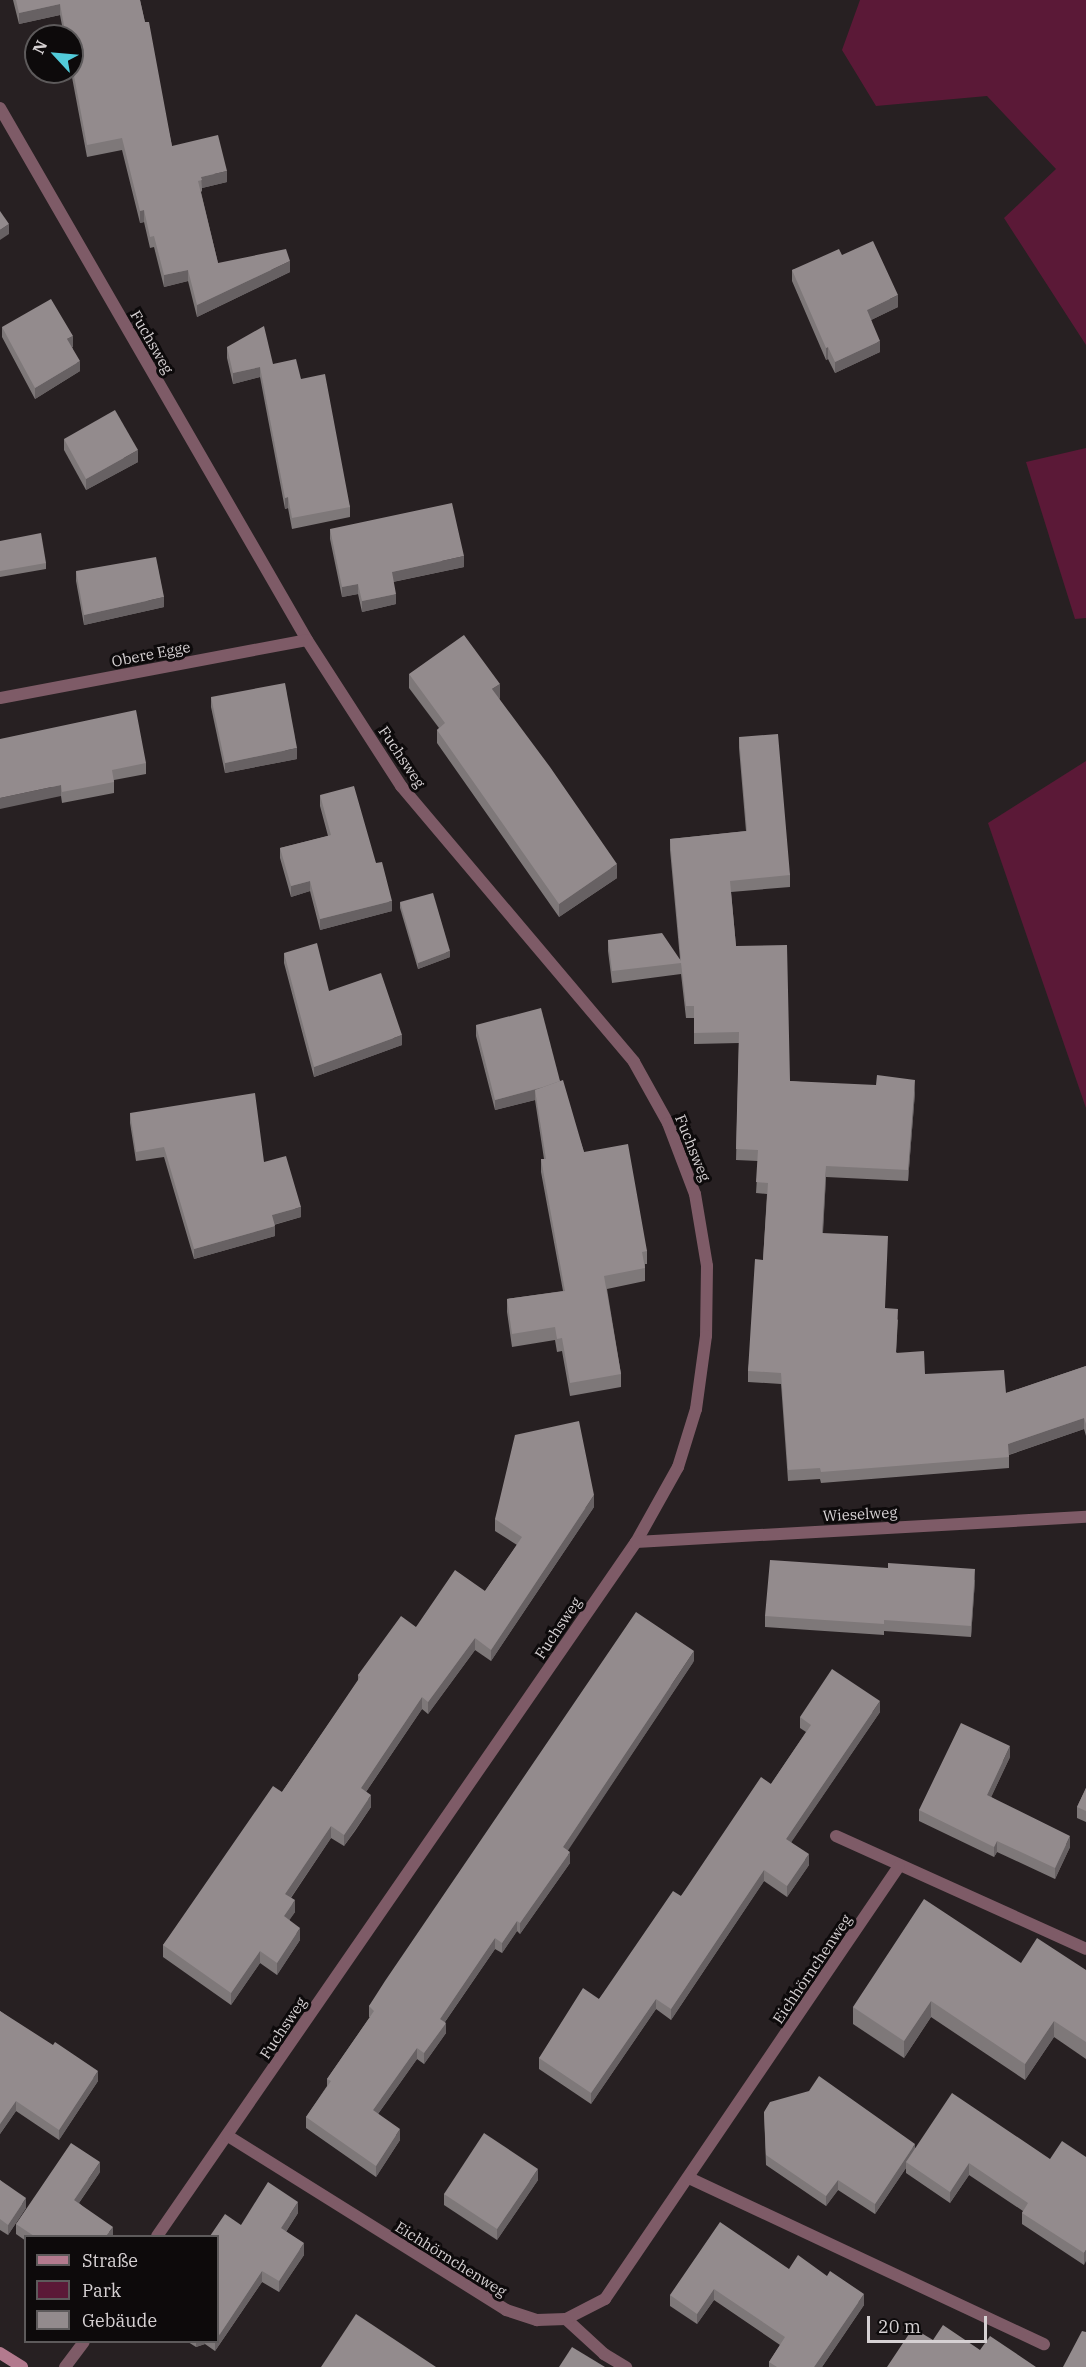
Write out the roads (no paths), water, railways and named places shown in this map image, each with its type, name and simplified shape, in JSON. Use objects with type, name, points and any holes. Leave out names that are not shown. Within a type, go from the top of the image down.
[{"type":"main road","points":[[0,2353],[22,2367]]},
{"type":"street","name":"Fuchsweg","points":[[0,108],[307,640],[401,786],[634,1062],[668,1123],[694,1194],[707,1266],[706,1336],[696,1409],[678,1467],[636,1542],[158,2235]]},
{"type":"street","name":"Obere Egge","points":[[0,698],[307,640]]},
{"type":"street","name":"Wieselweg","points":[[636,1542],[1086,1517]]},
{"type":"street","points":[[836,1836],[1086,1949]]},
{"type":"street","name":"Eichhörnchenweg","points":[[228,2136],[506,2310],[537,2320],[566,2319],[605,2299],[899,1866]]},
{"type":"street","points":[[689,2178],[1044,2344]]},
{"type":"street","points":[[566,2319],[604,2354],[626,2367]]},
{"type":"street","points":[[65,2367],[83,2343]]}]
